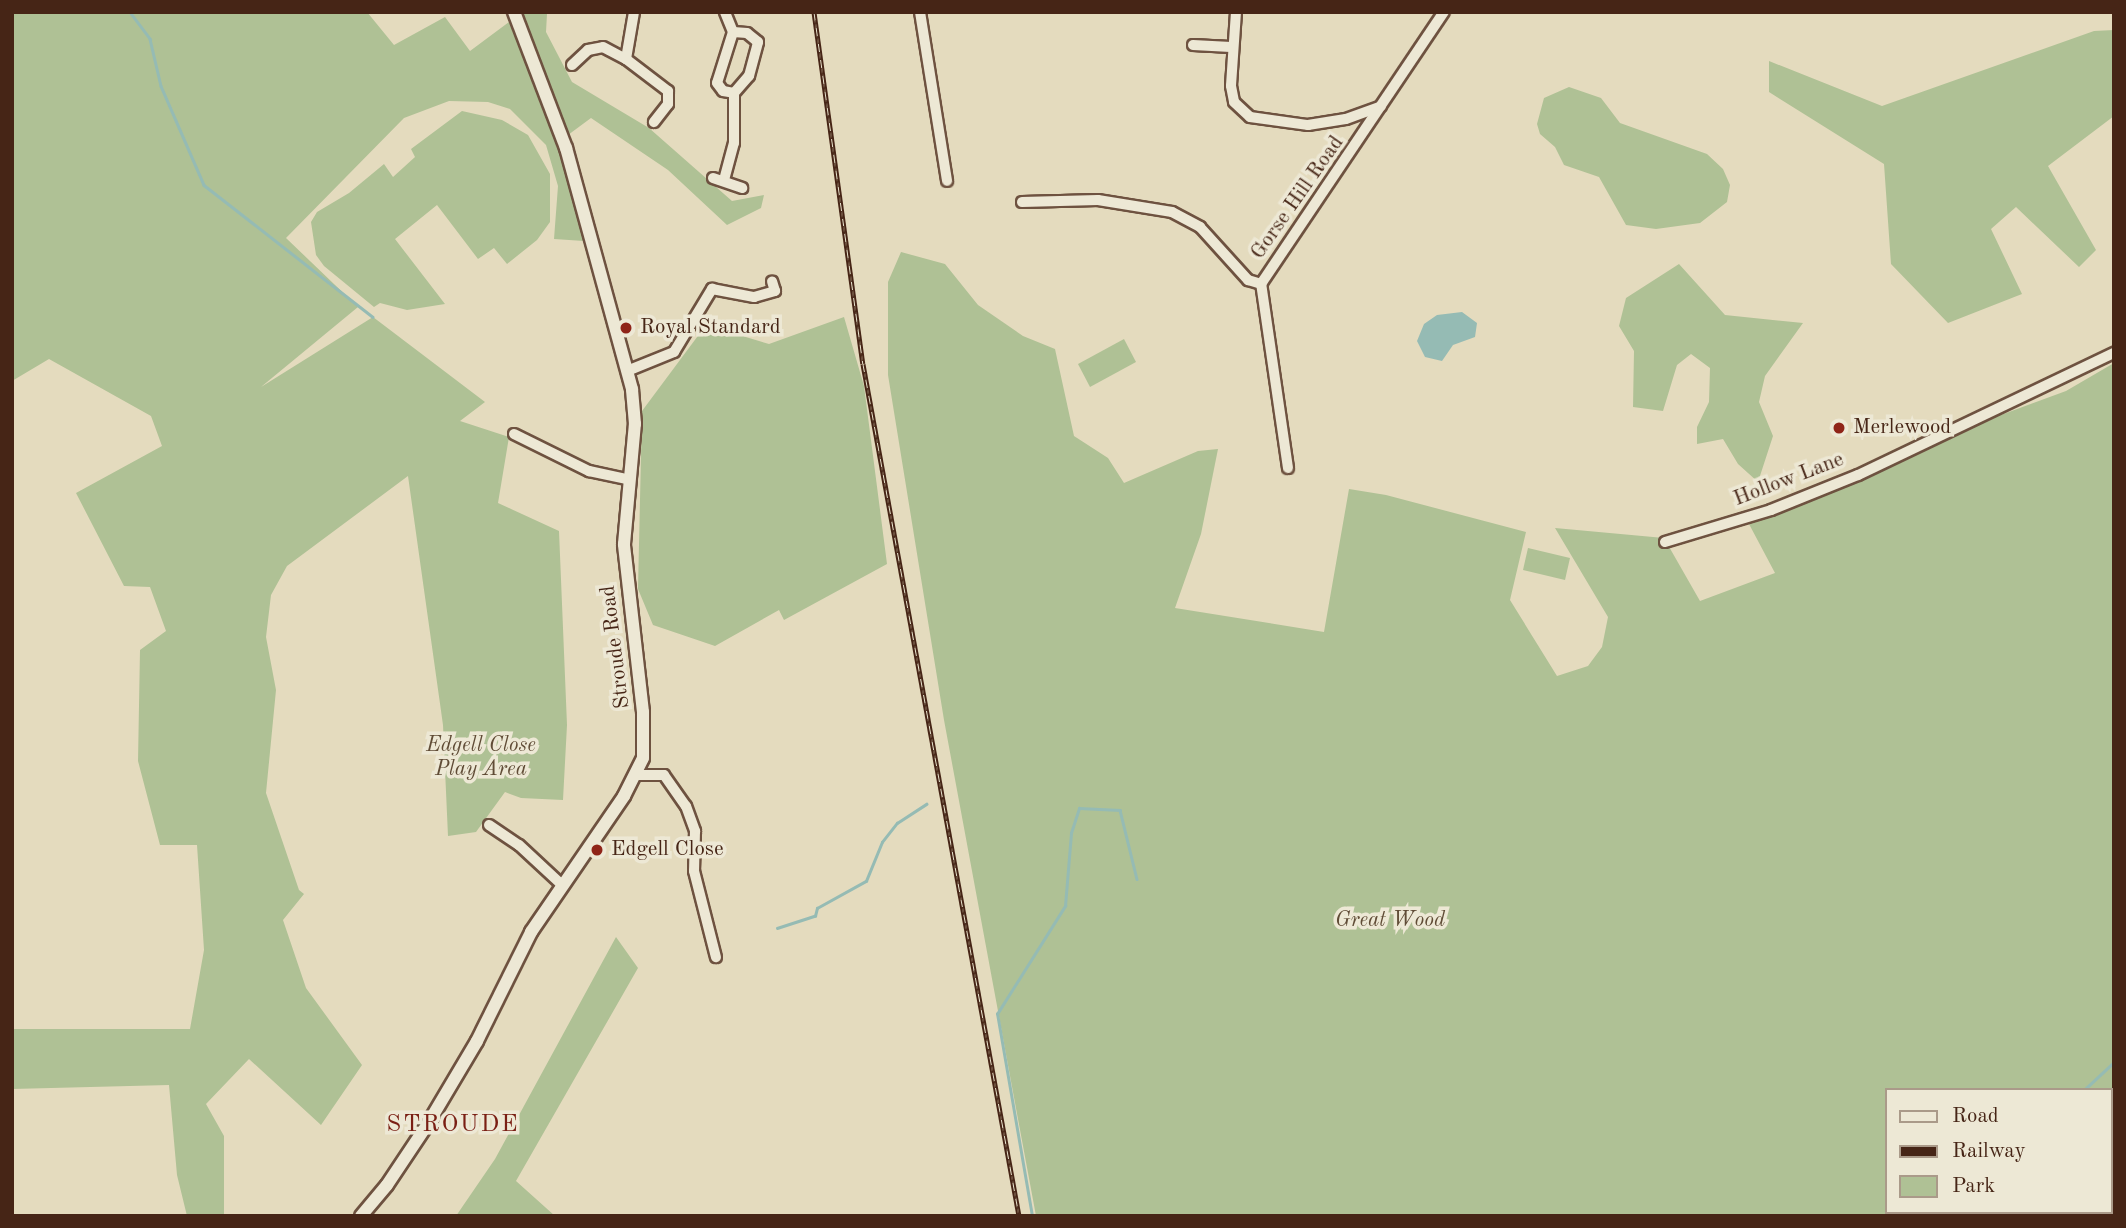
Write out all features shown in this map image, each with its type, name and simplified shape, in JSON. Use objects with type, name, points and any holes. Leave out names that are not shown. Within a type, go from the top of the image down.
[{"type":"street","name":"Stroude Road","points":[[361,1216],[387,1185],[453,1082],[516,960],[562,885],[636,775],[643,758],[643,712],[624,544],[635,424],[628,372],[566,148],[514,12]]},
{"type":"street","points":[[626,60],[634,12]]},
{"type":"street","points":[[725,12],[733,32],[717,83],[723,91],[734,93]]},
{"type":"street","points":[[920,12],[947,181]]},
{"type":"street","points":[[1236,12],[1231,47],[1232,94],[1250,117],[1308,125],[1346,119],[1381,106]]},
{"type":"street","name":"Gorse Hill Road","points":[[1288,468],[1261,284],[1444,12]]},
{"type":"street","points":[[733,32],[747,33],[758,43],[748,76],[734,93],[734,143],[718,179],[742,188]]},
{"type":"street","points":[[1194,45],[1231,47]]},
{"type":"street","points":[[572,65],[588,50],[603,47],[626,60],[668,91],[668,104],[654,122]]},
{"type":"street","points":[[1022,202],[1098,200],[1172,212],[1200,227],[1248,280],[1261,284]]},
{"type":"street","points":[[628,372],[674,352],[712,289],[754,297],[775,291],[772,281]]},
{"type":"street","name":"Hollow Lane","points":[[1665,542],[1771,510],[1858,475],[2114,353]]},
{"type":"street","points":[[514,434],[590,471],[628,479]]},
{"type":"street","points":[[643,758],[667,778],[686,806],[695,831],[694,871],[716,957]]},
{"type":"street","points":[[636,775],[657,772]]},
{"type":"street","points":[[488,825],[519,845],[562,885]]},
{"type":"green space","name":"Edgell Close Play Area","points":[[12,12],[367,12],[394,45],[445,17],[470,51],[509,22],[556,134],[584,241],[554,239],[558,186],[546,145],[510,109],[488,102],[449,101],[404,118],[286,238],[358,307],[261,387],[373,317],[485,402],[460,421],[509,437],[498,503],[559,531],[567,725],[563,800],[521,798],[505,792],[476,832],[448,836],[443,725],[408,476],[287,566],[271,595],[266,637],[276,690],[266,793],[299,890],[304,894],[283,920],[306,988],[362,1065],[321,1125],[249,1059],[206,1104],[224,1136],[224,1216],[187,1216],[177,1175],[169,1085],[12,1089],[12,1029],[190,1029],[204,950],[197,845],[160,845],[138,761],[140,650],[166,631],[150,587],[124,586],[76,493],[162,446],[151,416],[49,359],[12,381]]},
{"type":"green space","points":[[520,12],[547,14],[546,32],[572,82],[649,128],[732,201],[764,195],[761,208],[727,225],[668,170],[591,118],[568,135]]},
{"type":"green space","points":[[2114,30],[2114,116],[2048,166],[2096,250],[2079,267],[2016,207],[1991,229],[2022,294],[1948,323],[1891,264],[1884,164],[1769,92],[1769,61],[1882,106],[2094,31]]},
{"type":"green space","points":[[1569,87],[1601,98],[1620,123],[1707,154],[1723,169],[1730,185],[1727,202],[1700,223],[1656,229],[1626,225],[1599,177],[1564,165],[1555,147],[1540,134],[1537,124],[1544,98]]},
{"type":"green space","points":[[462,111],[502,120],[528,135],[550,174],[550,222],[537,240],[507,264],[494,248],[478,259],[437,205],[395,239],[445,304],[407,310],[380,303],[374,307],[324,266],[316,255],[311,222],[317,212],[349,193],[384,164],[393,177],[415,157],[411,149]]},
{"type":"green space","name":"Great Wood","points":[[901,252],[945,264],[978,305],[1023,336],[1055,349],[1074,436],[1108,458],[1124,483],[1198,451],[1218,449],[1201,534],[1175,608],[1324,632],[1349,489],[1386,495],[1526,532],[1510,600],[1557,676],[1588,666],[1602,647],[1608,617],[1555,528],[1664,538],[1700,601],[1775,573],[1749,524],[1971,426],[2066,391],[2114,363],[2114,1216],[1036,1216],[944,720],[888,375],[888,282]]},
{"type":"green space","points":[[1679,264],[1725,315],[1803,323],[1765,376],[1759,402],[1773,436],[1758,482],[1738,464],[1723,439],[1697,444],[1697,427],[1709,402],[1710,368],[1691,354],[1677,365],[1663,411],[1633,407],[1634,351],[1619,326],[1626,298]]},
{"type":"green space","points":[[844,317],[864,386],[887,564],[784,620],[779,610],[715,646],[653,625],[638,589],[642,411],[706,325],[769,344]]},
{"type":"green space","points":[[1124,339],[1136,362],[1090,387],[1078,364]]},
{"type":"green space","points":[[1528,548],[1570,558],[1565,580],[1523,570]]},
{"type":"green space","points":[[616,937],[638,968],[516,1181],[555,1216],[456,1216],[495,1159]]},
{"type":"water","points":[[1462,312],[1477,323],[1475,337],[1453,345],[1442,361],[1425,357],[1417,341],[1424,324],[1437,315]]},
{"type":"waterway","points":[[130,12],[150,39],[161,86],[204,185],[373,317]]},
{"type":"waterway","points":[[777,928],[815,916],[817,908],[866,881],[882,842],[897,823],[926,804]]},
{"type":"waterway","points":[[1032,1216],[997,1014],[1065,906],[1071,833],[1079,808],[1120,810],[1137,879]]},
{"type":"waterway","points":[[2086,1088],[2114,1062]]},
{"type":"railway","points":[[814,12],[863,364],[1019,1216]]},
{"type":"place","name":"Royal Standard","points":[[626,328]]},
{"type":"place","name":"Merlewood","points":[[1839,428]]},
{"type":"place","name":"Edgell Close","points":[[597,850]]},
{"type":"district","name":"STROUDE","points":[[453,1126]]}]
